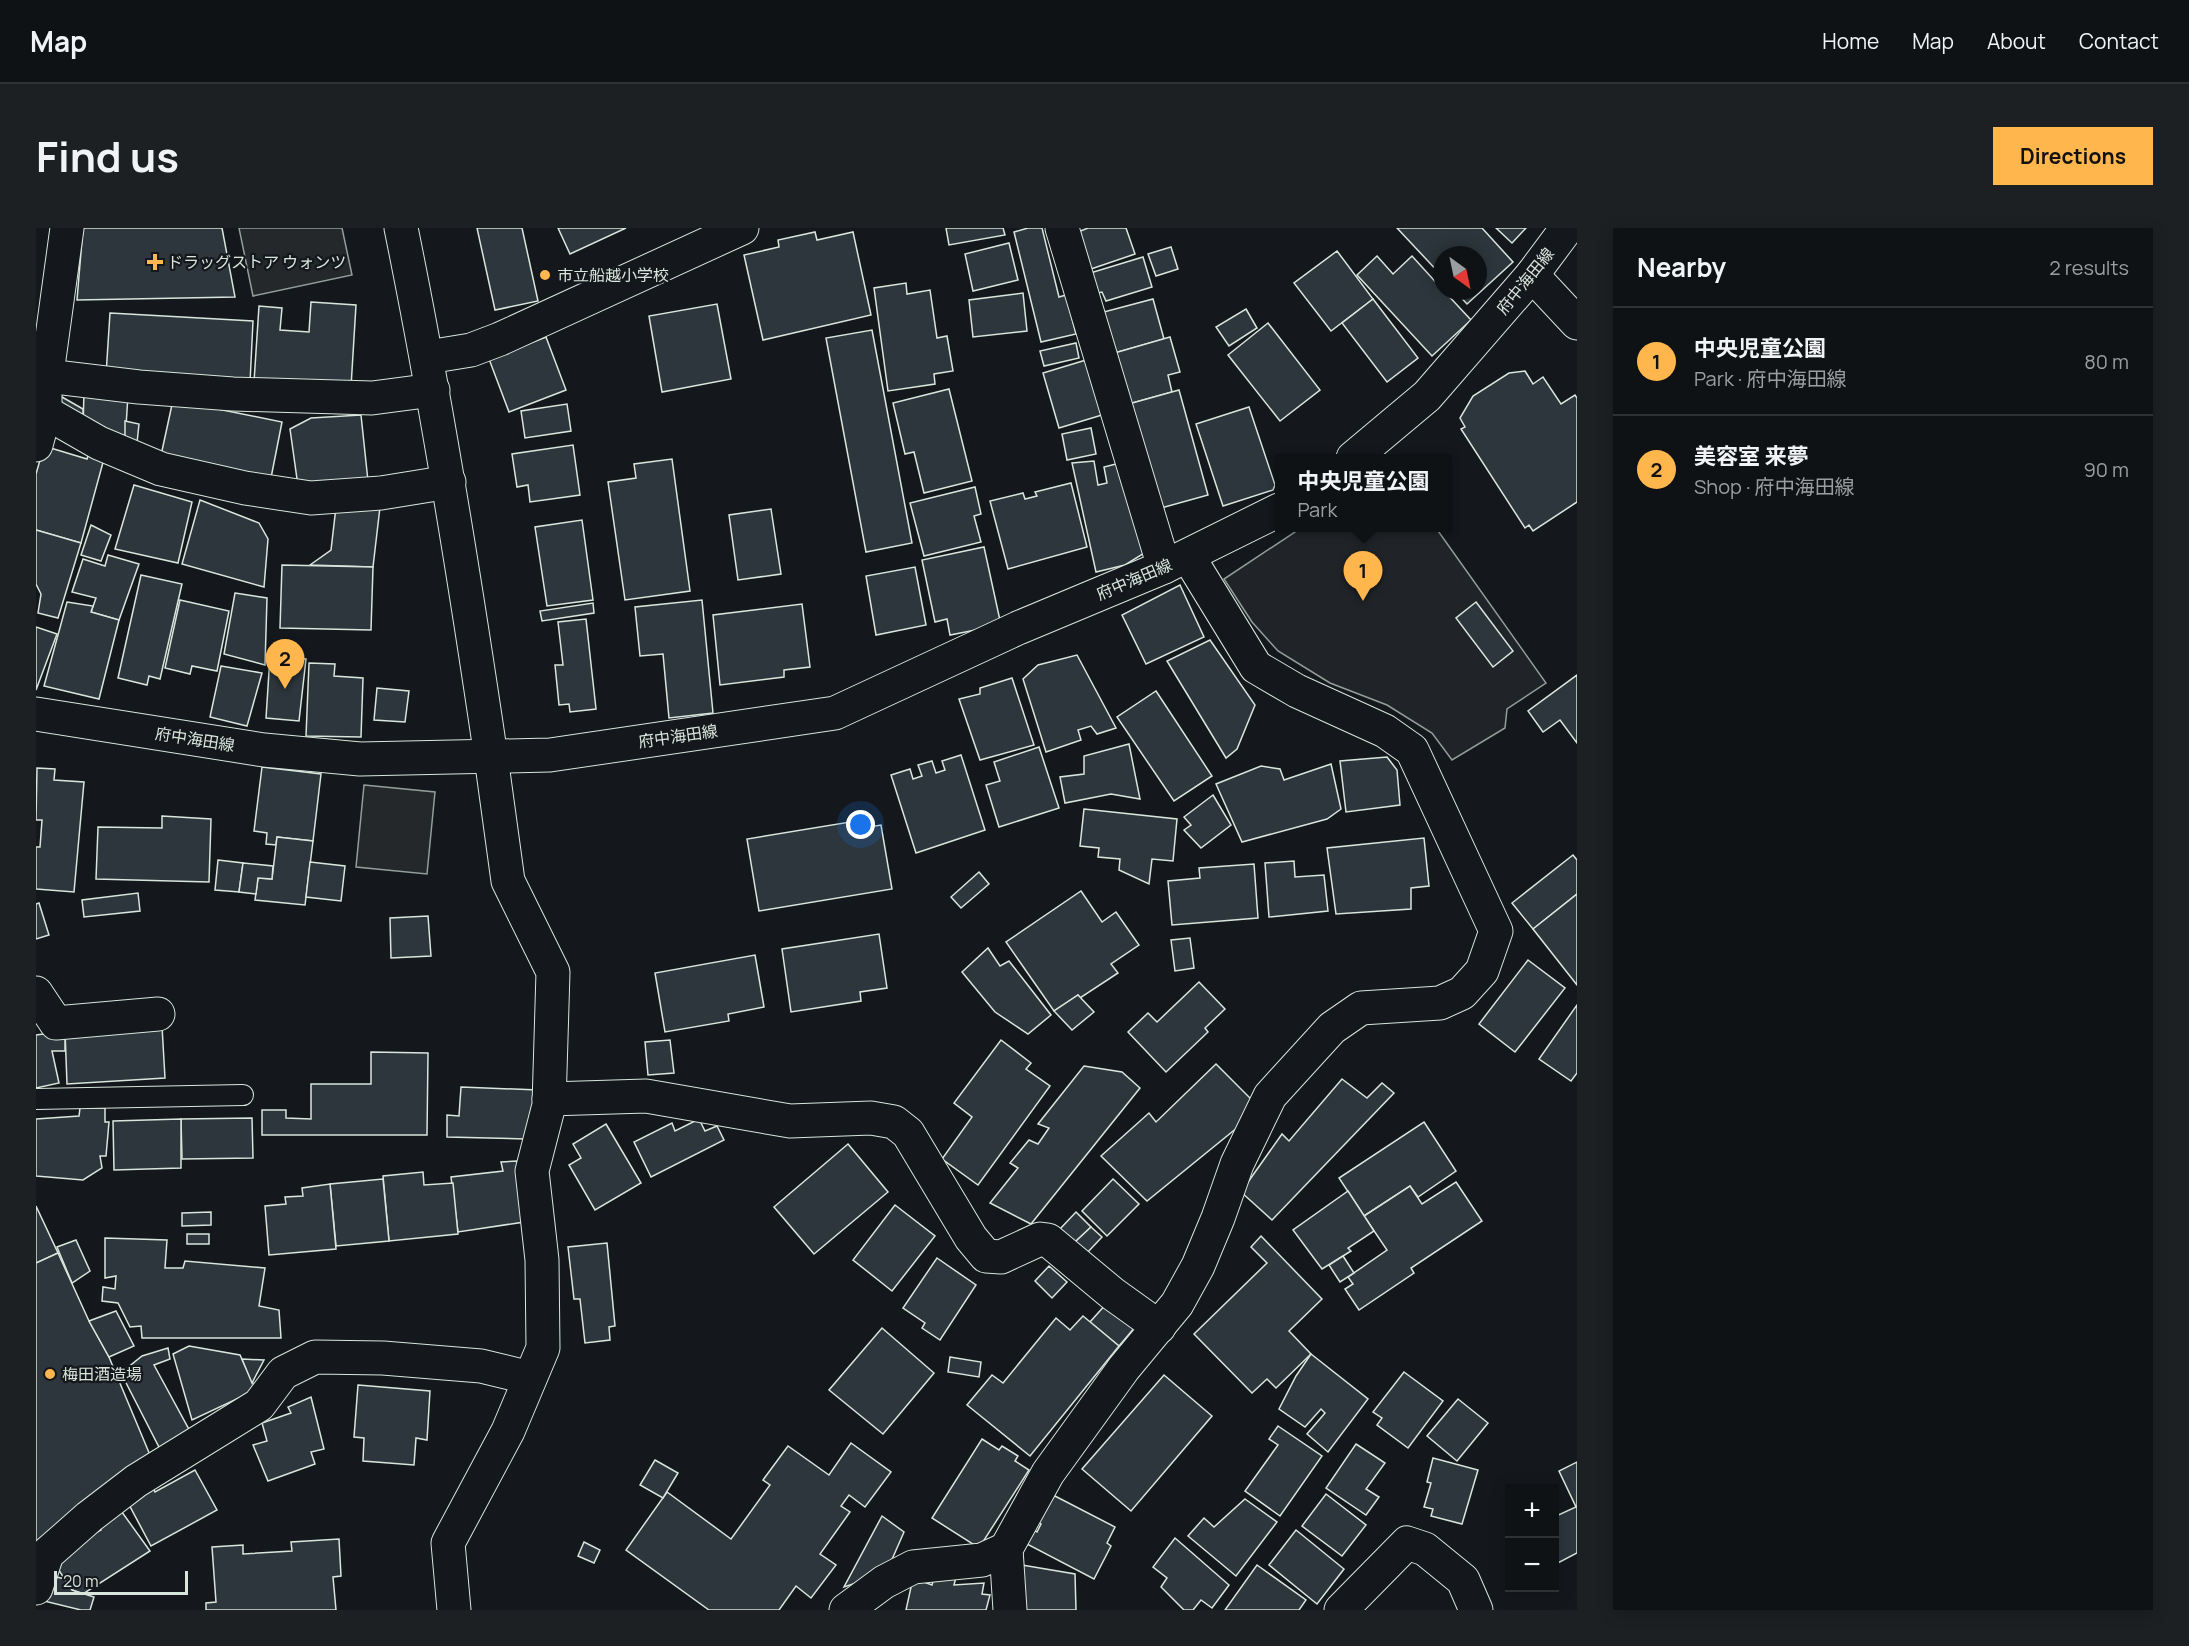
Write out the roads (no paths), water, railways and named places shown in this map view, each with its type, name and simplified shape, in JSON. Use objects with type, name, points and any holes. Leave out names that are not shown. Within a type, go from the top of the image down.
[{"type":"street","points":[[36,445],[67,228]]},
{"type":"street","points":[[401,228],[428,357],[449,482],[508,881],[553,972],[549,1105],[532,1171],[542,1260],[543,1348],[508,1431],[448,1543],[454,1610]]},
{"type":"street","points":[[428,357],[471,350],[500,339],[742,228]]},
{"type":"street","points":[[1010,1610],[1006,1549],[1048,1473],[1124,1368],[1177,1304],[1198,1266],[1237,1164],[1270,1096],[1332,1028],[1361,1008],[1440,1004],[1462,993],[1482,970],[1496,931],[1412,750],[1385,732],[1296,692],[1256,667],[1176,561],[1062,228]]},
{"type":"street","name":"府中海田線","points":[[1359,454],[1427,396],[1532,275],[1567,228]]},
{"type":"street","points":[[1532,275],[1577,323]]},
{"type":"street","points":[[43,390],[118,385],[233,394],[372,398],[433,390]]},
{"type":"street","points":[[43,390],[99,444],[161,469],[245,488],[311,498],[381,493],[449,482]]},
{"type":"street","name":"府中海田線","points":[[36,714],[275,751],[360,759],[550,754],[835,713],[1018,628],[1176,561],[1275,512]]},
{"type":"street","points":[[36,993],[57,1023],[158,1014]]},
{"type":"street","points":[[549,1099],[646,1096],[790,1121],[871,1118],[894,1122],[908,1133],[971,1239],[986,1256],[1001,1257],[1040,1239],[1048,1240],[1113,1294],[1159,1327]]},
{"type":"street","points":[[36,1588],[47,1554],[89,1517],[136,1481],[259,1405],[283,1372],[315,1358],[383,1358],[481,1366],[530,1378]]},
{"type":"street","points":[[1341,1610],[1407,1543],[1425,1549],[1463,1580],[1476,1610]]},
{"type":"street","points":[[846,1610],[884,1582],[913,1567],[982,1560],[1006,1549]]},
{"type":"lane","points":[[36,1100],[243,1095]]},
{"type":"place","name":"ドラッグストア ウォンツ","points":[[155,262]]},
{"type":"place","name":"市立船越小学校","points":[[545,275]]},
{"type":"place","name":"中央児童公園","points":[[1363,601]]},
{"type":"place","name":"美容室 来夢","points":[[285,689]]},
{"type":"place","name":"梅田酒造場","points":[[50,1374]]}]
